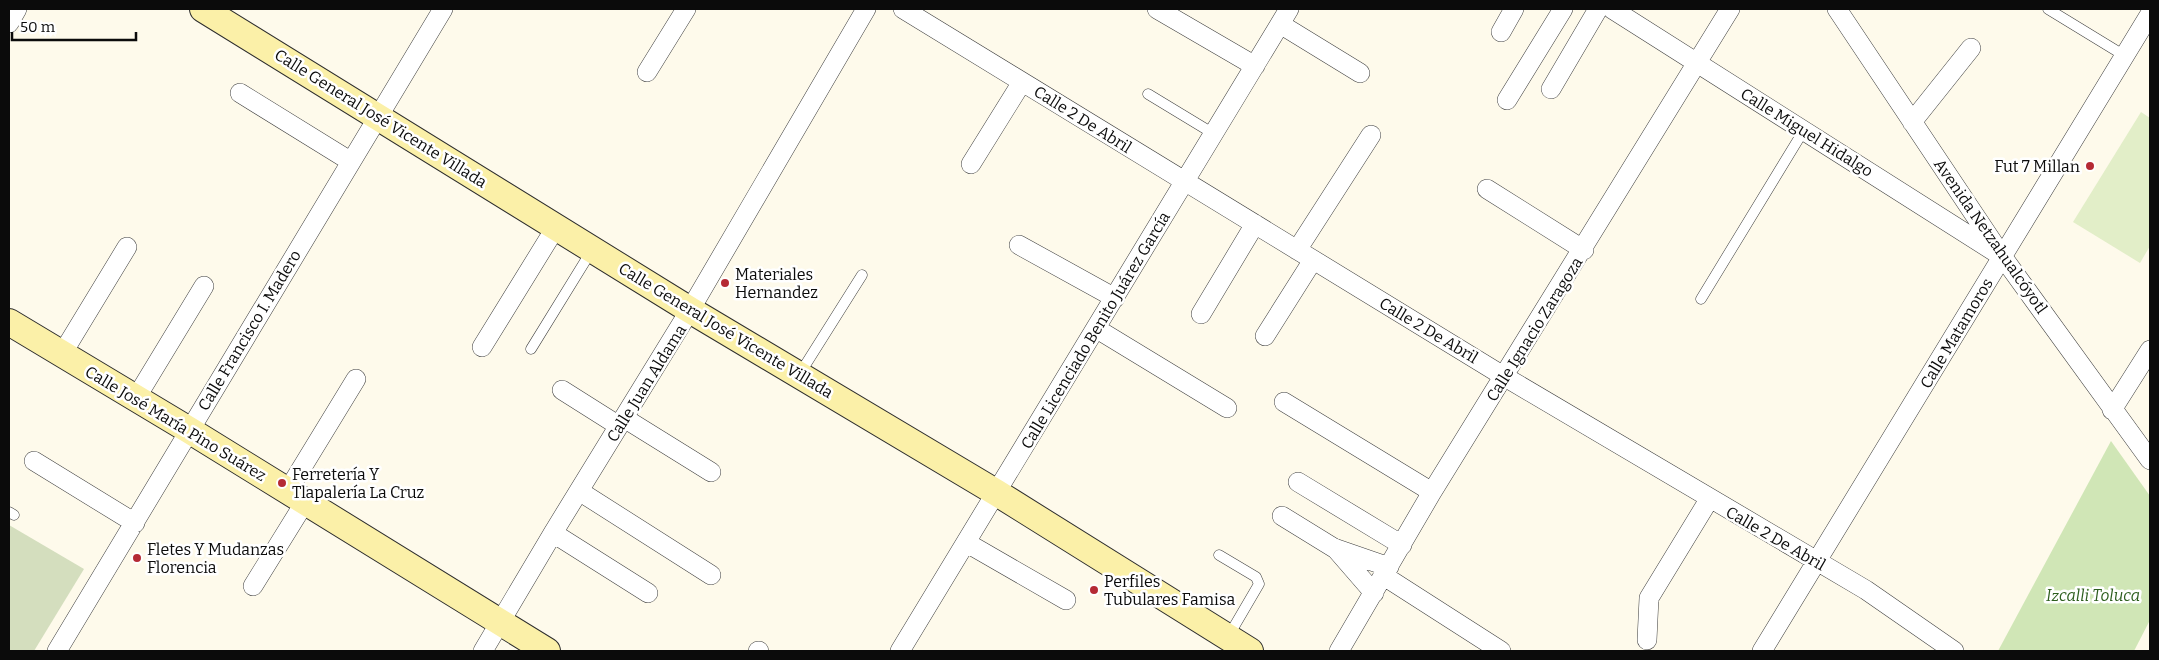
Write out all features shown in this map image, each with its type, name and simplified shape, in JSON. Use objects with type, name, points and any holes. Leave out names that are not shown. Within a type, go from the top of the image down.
[{"type":"main road","name":"Calle General José Vicente Villada","points":[[203,9],[690,310],[997,493],[1250,651]]},
{"type":"main road","name":"Calle José María Pino Suárez","points":[[9,322],[189,430],[547,651]]},
{"type":"street","points":[[9,23],[17,9]]},
{"type":"street","name":"Calle Francisco I. Madero","points":[[57,651],[443,9]]},
{"type":"street","points":[[647,72],[686,9]]},
{"type":"street","name":"Calle Juan Aldama","points":[[484,651],[553,533],[690,310],[866,9]]},
{"type":"street","name":"Calle 2 De Abril","points":[[903,9],[1505,377],[1866,590],[1933,646],[1954,651]]},
{"type":"street","points":[[1157,9],[1255,66]]},
{"type":"street","points":[[1501,32],[1514,9]]},
{"type":"street","points":[[1507,100],[1564,9]]},
{"type":"street","points":[[1551,89],[1598,9]]},
{"type":"street","name":"Calle Miguel Hidalgo","points":[[1612,9],[2002,256]]},
{"type":"street","name":"Calle Ignacio Zaragoza","points":[[1345,649],[1374,593],[1432,492],[1584,250],[1730,9]]},
{"type":"street","name":"Avenida Netzahualcóyotl","points":[[1837,9],[2002,256],[2150,460]]},
{"type":"street","name":"Calle Matamoros","points":[[1762,651],[2150,14]]},
{"type":"street","points":[[1285,16],[1360,73]]},
{"type":"street","name":"Calle Licenciado Benito Juárez García","points":[[900,651],[1097,329],[1285,16]]},
{"type":"street","points":[[1912,122],[1971,48]]},
{"type":"street","points":[[971,164],[1022,82]]},
{"type":"street","points":[[240,93],[350,161]]},
{"type":"street","points":[[1297,250],[1371,135]]},
{"type":"street","points":[[1487,190],[1584,250]]},
{"type":"street","points":[[1201,314],[1254,224]]},
{"type":"street","points":[[482,347],[556,227]]},
{"type":"street","points":[[1019,245],[1115,298]]},
{"type":"street","points":[[62,354],[127,247]]},
{"type":"street","points":[[1265,336],[1313,260]]},
{"type":"street","points":[[136,398],[204,286]]},
{"type":"street","points":[[1097,329],[1227,408]]},
{"type":"street","points":[[2112,410],[2150,350]]},
{"type":"street","points":[[253,586],[356,379]]},
{"type":"street","points":[[562,390],[711,472]]},
{"type":"street","points":[[1284,402],[1432,492]]},
{"type":"street","points":[[34,461],[135,523]]},
{"type":"street","points":[[1298,482],[1402,545]]},
{"type":"street","points":[[579,491],[711,575]]},
{"type":"street","points":[[1647,640],[1649,598],[1710,498]]},
{"type":"street","points":[[1282,516],[1334,548],[1387,572],[1501,651]]},
{"type":"street","points":[[553,533],[648,593]]},
{"type":"street","points":[[967,543],[1066,600]]},
{"type":"street","points":[[1334,548],[1374,593]]},
{"type":"lane","points":[[2048,9],[2125,56]]},
{"type":"lane","points":[[1148,94],[1214,134]]},
{"type":"lane","points":[[1701,300],[1804,130]]},
{"type":"lane","points":[[531,349],[592,249]]},
{"type":"lane","points":[[799,375],[862,275]]},
{"type":"lane","points":[[1219,555],[1256,576],[1259,584],[1228,638]]},
{"type":"green space","points":[[2141,112],[2150,118],[2150,246],[2140,263],[2073,222]]},
{"type":"green space","name":"Izcalli Toluca","points":[[2111,441],[2150,496],[2150,620],[2134,651],[1998,651]]},
{"type":"green space","points":[[9,525],[84,569],[34,651],[9,651]]},
{"type":"place","name":"Fut 7 Millan","points":[[2090,166]]},
{"type":"place","name":"Materiales Hernandez","points":[[725,283]]},
{"type":"place","name":"Ferretería Y Tlapalería La Cruz","points":[[282,483]]},
{"type":"place","name":"Fletes Y Mudanzas Florencia","points":[[137,558]]},
{"type":"place","name":"Perfiles Tubulares Famisa","points":[[1094,590]]}]
